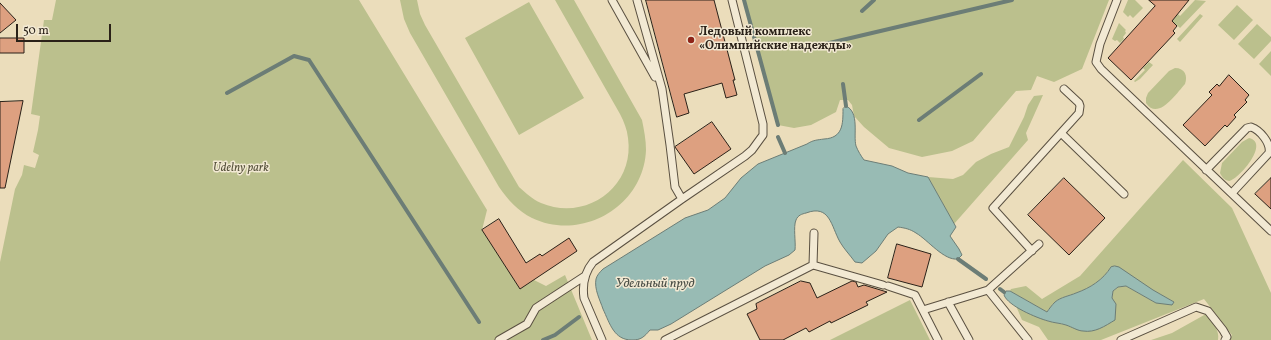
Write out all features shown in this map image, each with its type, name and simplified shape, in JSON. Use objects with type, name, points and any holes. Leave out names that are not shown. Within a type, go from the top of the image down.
[{"type":"lane","points":[[612,0],[661,87]]},
{"type":"lane","points":[[637,0],[661,87],[675,187],[682,199]]},
{"type":"lane","points":[[602,340],[584,298],[583,287],[585,276],[593,262],[745,156],[752,150],[763,135],[763,124],[732,0]]},
{"type":"lane","points":[[1117,0],[1100,44],[1096,62],[1106,75],[1271,231]]},
{"type":"lane","points":[[1032,250],[993,208],[1078,113],[1080,106],[1064,88]]},
{"type":"lane","points":[[1206,170],[1247,128],[1255,128],[1270,144],[1271,149],[1232,193]]},
{"type":"lane","points":[[1061,133],[1124,194]]},
{"type":"lane","points":[[813,265],[814,233]]},
{"type":"lane","points":[[923,310],[988,290],[1039,244]]},
{"type":"lane","points":[[665,340],[813,265],[915,295],[938,340]]},
{"type":"lane","points":[[499,340],[527,324],[536,308],[585,276]]},
{"type":"lane","points":[[988,290],[1028,340]]},
{"type":"lane","points":[[948,302],[969,340]]},
{"type":"lane","points":[[1121,340],[1196,307],[1208,311],[1223,330],[1227,337],[1225,340]]},
{"type":"green space","name":"Udelny park","points":[[56,0],[359,0],[487,210],[482,230],[520,289],[534,280],[546,286],[565,275],[592,340],[0,340],[0,262],[15,189],[22,175],[24,165],[35,168],[39,155],[33,152],[40,116],[31,114],[44,20],[52,20]]},
{"type":"green space","points":[[400,0],[417,0],[420,14],[425,25],[519,187],[532,198],[541,203],[558,208],[575,208],[590,204],[604,196],[615,185],[624,172],[628,156],[628,135],[621,117],[555,0],[574,0],[642,120],[646,150],[643,170],[634,188],[622,202],[607,214],[590,222],[571,225],[551,224],[532,218],[518,209],[499,187],[410,33],[404,19]]},
{"type":"green space","points":[[744,0],[1109,0],[1082,69],[1054,82],[1037,76],[1031,90],[1016,91],[973,141],[952,151],[922,157],[889,148],[864,127],[854,116],[852,105],[848,100],[840,100],[836,112],[811,125],[794,128],[778,125]]},
{"type":"green space","points":[[1128,0],[1135,0],[1143,8],[1133,18],[1130,15],[1128,17],[1123,12]]},
{"type":"green space","points":[[1195,0],[1206,1],[1180,28],[1172,21],[1178,14],[1180,16]]},
{"type":"green space","points":[[529,2],[584,98],[519,135],[465,38]]},
{"type":"green space","points":[[1237,5],[1253,20],[1234,40],[1218,25]]},
{"type":"green space","points":[[1200,14],[1203,16],[1180,42],[1177,39]]},
{"type":"green space","points":[[1119,23],[1126,30],[1123,37],[1124,39],[1120,43],[1117,40],[1115,41],[1112,39]]},
{"type":"green space","points":[[1257,24],[1271,37],[1271,41],[1254,59],[1238,44]]},
{"type":"green space","points":[[1271,51],[1271,76],[1259,64]]},
{"type":"green space","points":[[1149,62],[1153,65],[1140,79],[1135,82],[1134,81],[1145,70],[1143,68]]},
{"type":"green space","points":[[1175,68],[1181,69],[1185,73],[1185,84],[1167,104],[1161,108],[1151,108],[1146,103],[1148,93],[1169,71]]},
{"type":"green space","points":[[1043,95],[1026,133],[1028,140],[954,224],[928,177],[953,179],[963,175],[976,162],[1009,147],[1024,117],[1028,105],[1034,96]]},
{"type":"green space","points":[[1249,138],[1255,141],[1256,147],[1254,154],[1245,169],[1239,175],[1229,181],[1226,180],[1220,173],[1222,163],[1242,142]]},
{"type":"green space","points":[[1183,160],[1232,208],[1271,293],[1271,340],[1230,340],[1232,335],[1204,299],[1101,340],[1048,340],[1039,327],[1022,320],[1016,306],[1048,321],[1066,325],[1112,298],[1113,291],[1118,287],[1126,286],[1156,303],[1174,302],[1111,267],[1108,272],[1096,283],[1081,291],[1057,300],[1047,312],[1010,291],[1011,289],[1026,286],[1042,299],[1080,276]]},
{"type":"green space","points":[[910,300],[930,340],[830,340]]},
{"type":"green space","points":[[1206,314],[1217,329],[1218,340],[1151,340],[1172,333]]},
{"type":"water","name":"Удельный пруд","points":[[846,106],[853,113],[855,118],[856,146],[864,160],[892,166],[908,173],[928,177],[956,227],[950,236],[962,255],[958,259],[947,257],[921,236],[907,229],[898,227],[888,234],[876,251],[862,263],[855,262],[840,242],[829,218],[820,211],[814,211],[802,214],[797,218],[795,223],[795,250],[789,255],[765,266],[671,324],[658,330],[650,330],[640,339],[626,339],[621,337],[613,330],[603,309],[597,291],[596,279],[603,269],[685,218],[708,210],[725,198],[741,178],[758,164],[813,141],[835,136],[841,129],[843,109]]},
{"type":"water","points":[[1111,267],[1119,267],[1174,302],[1172,305],[1156,303],[1126,286],[1118,287],[1113,291],[1112,298],[1116,304],[1115,320],[1100,328],[1087,331],[1048,321],[1030,314],[1011,303],[1004,295],[1006,291],[1010,291],[1047,312],[1057,300],[1091,286],[1100,280]]},
{"type":"building","name":"Ледовый комплекс «Олимпийские надежды»","points":[[646,0],[714,0],[735,80],[733,80],[737,95],[726,98],[722,83],[684,94],[689,113],[677,117]]},
{"type":"building","points":[[1149,0],[1189,0],[1172,21],[1177,26],[1173,31],[1175,33],[1131,80],[1108,58],[1155,6]]},
{"type":"building","points":[[0,3],[16,20],[0,33]]},
{"type":"building","points":[[0,38],[24,38],[24,53],[0,53]]},
{"type":"building","points":[[1229,75],[1249,95],[1245,100],[1247,102],[1234,115],[1236,117],[1227,127],[1225,125],[1205,146],[1183,125],[1212,95],[1209,92],[1217,84],[1219,86]]},
{"type":"building","points":[[23,101],[5,188],[0,188],[0,102]]},
{"type":"building","points":[[712,122],[731,149],[694,174],[675,147]]},
{"type":"building","points":[[1064,178],[1105,218],[1069,255],[1028,215]]},
{"type":"building","points":[[1271,178],[1271,209],[1255,194]]},
{"type":"building","points":[[499,219],[526,263],[540,254],[542,256],[569,238],[577,251],[520,289],[482,230]]},
{"type":"building","points":[[897,244],[931,254],[922,287],[888,278]]},
{"type":"building","points":[[801,281],[810,283],[817,298],[852,281],[856,282],[858,287],[864,285],[887,292],[866,302],[868,305],[831,323],[830,321],[809,332],[806,328],[783,340],[760,340],[747,314],[757,309],[756,304]]},
{"type":"waterway","points":[[744,0],[778,125]]},
{"type":"waterway","points":[[862,11],[874,0]]},
{"type":"waterway","points":[[821,45],[1012,0]]},
{"type":"waterway","points":[[227,93],[294,56],[309,60],[479,322]]},
{"type":"waterway","points":[[919,120],[981,74]]},
{"type":"waterway","points":[[843,84],[846,106]]},
{"type":"waterway","points":[[778,137],[785,153]]},
{"type":"waterway","points":[[958,259],[986,279]]},
{"type":"waterway","points":[[1000,289],[1004,292]]},
{"type":"waterway","points":[[543,340],[555,335],[579,317]]},
{"type":"place","name":"Ледовый комплекс «Олимпийские надежды»","points":[[691,40]]}]
